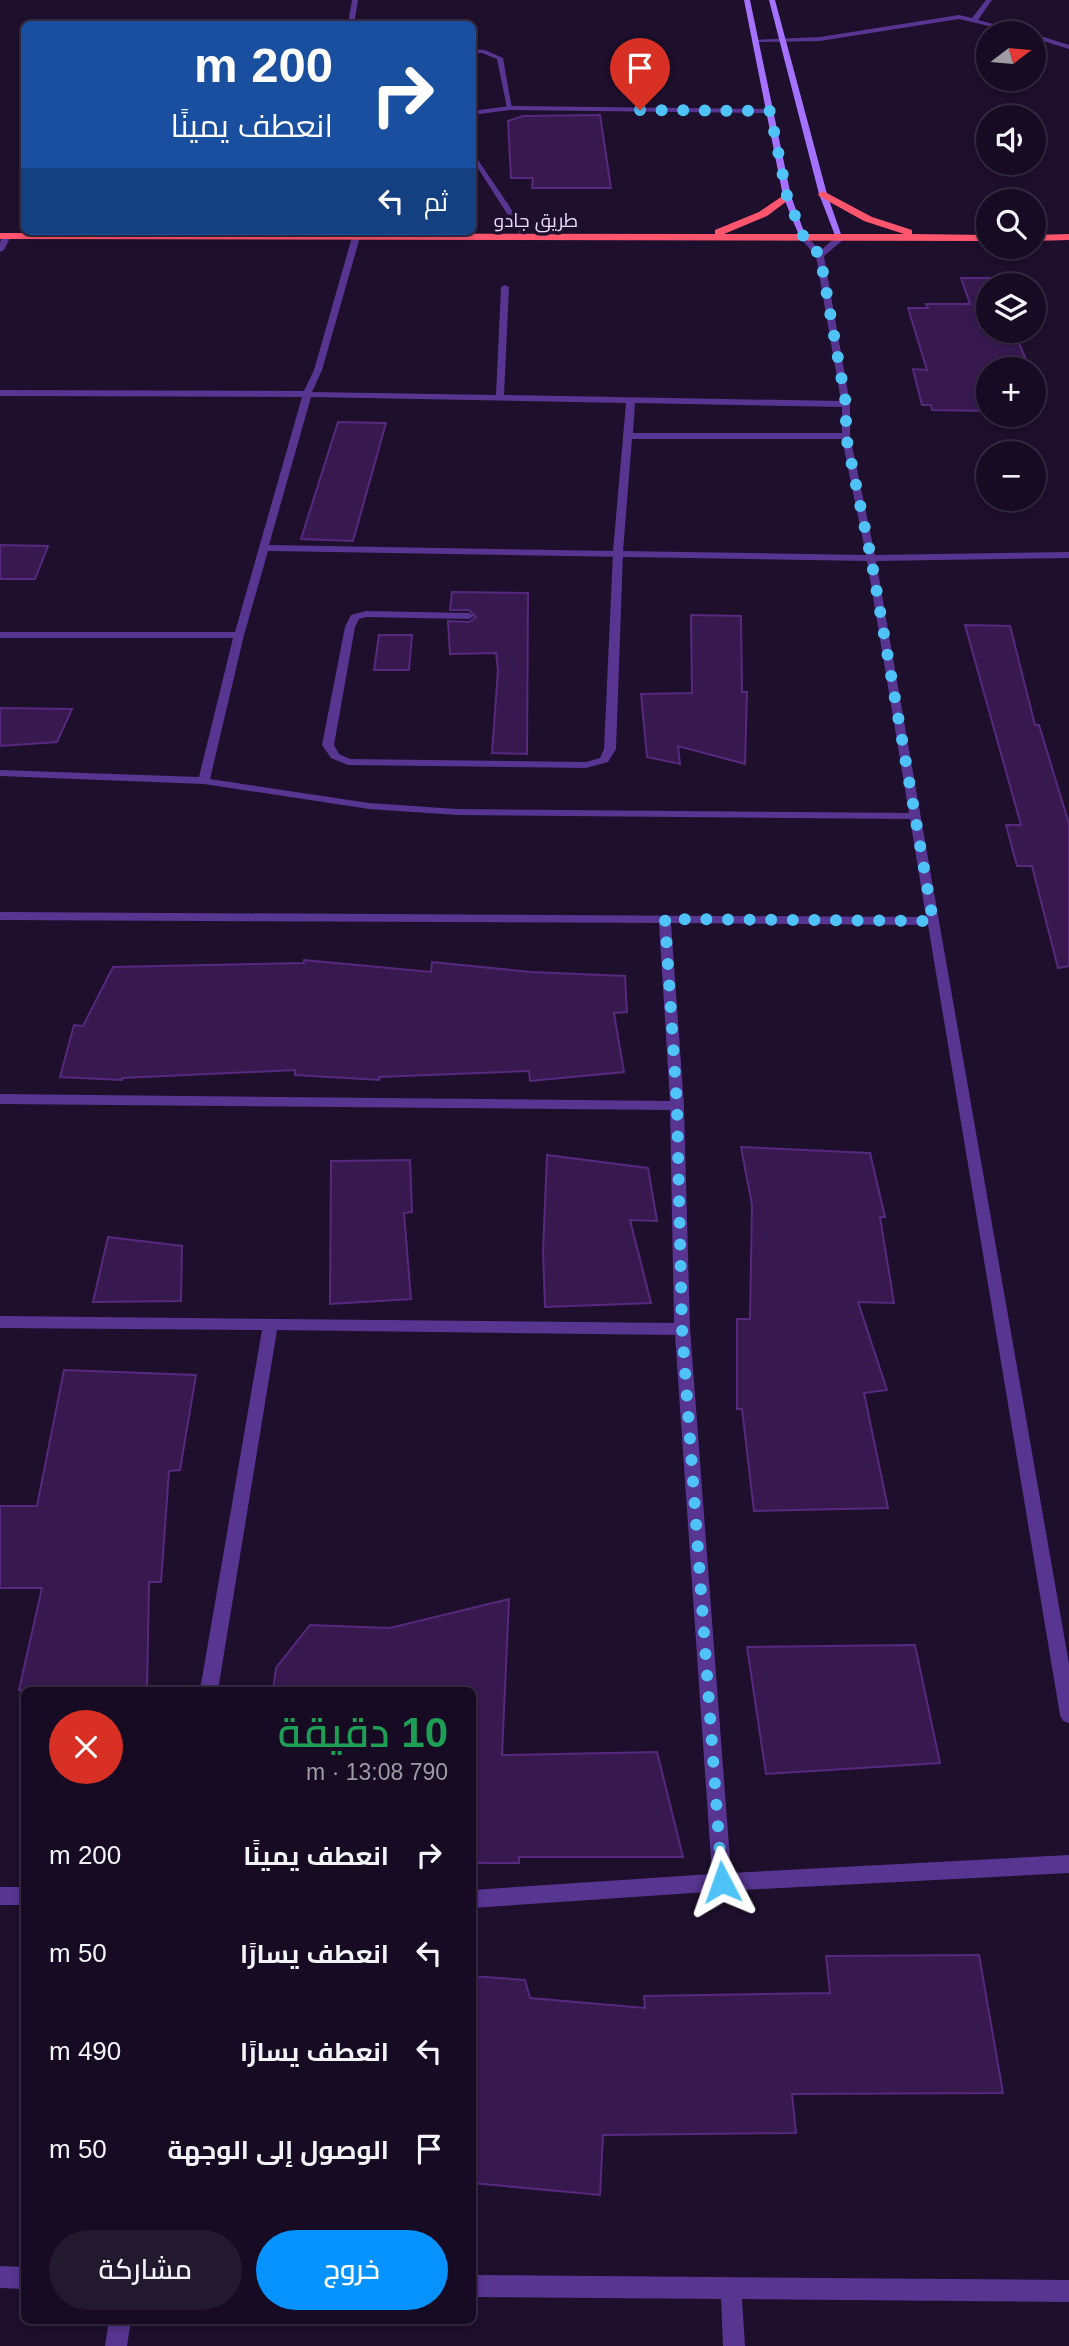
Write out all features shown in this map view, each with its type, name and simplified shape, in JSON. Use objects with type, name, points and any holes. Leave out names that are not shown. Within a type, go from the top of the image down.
[{"type":"highway","points":[[823,194],[867,219],[934,239]]},
{"type":"highway","points":[[704,237],[763,214],[787,196]]},
{"type":"highway","name":"طريق جادو","points":[[3,236],[976,238]]},
{"type":"highway","points":[[1046,237],[1069,237]]},
{"type":"street","points":[[352,21],[355,0]]},
{"type":"street","points":[[747,0],[787,196],[804,238],[820,255],[846,404],[846,436],[871,558],[1069,1715]]},
{"type":"street","points":[[772,0],[823,194],[840,238],[820,255]]},
{"type":"street","points":[[975,19],[989,0]]},
{"type":"street","points":[[756,40],[852,36],[943,18],[982,21]]},
{"type":"street","points":[[1046,40],[1069,47]]},
{"type":"street","points":[[476,51],[500,58],[510,108]]},
{"type":"street","points":[[476,112],[510,108],[770,111]]},
{"type":"street","points":[[476,158],[526,237]]},
{"type":"street","points":[[0,250],[3,236]]},
{"type":"street","points":[[204,781],[239,635],[307,394],[318,370],[356,237]]},
{"type":"street","points":[[500,397],[505,288]]},
{"type":"street","points":[[0,393],[307,394],[846,404]]},
{"type":"street","points":[[469,616],[366,614],[355,617],[350,627],[328,745],[335,755],[348,762],[586,765],[604,761],[610,749],[618,553],[631,400]]},
{"type":"street","points":[[628,436],[846,436]]},
{"type":"street","points":[[264,548],[871,558],[1069,555]]},
{"type":"street","points":[[0,635],[239,635]]},
{"type":"street","points":[[0,773],[204,781],[369,806],[457,812],[914,816]]},
{"type":"street","points":[[0,916],[933,921]]},
{"type":"street","points":[[665,919],[677,1106],[682,1329],[722,1882]]},
{"type":"street","points":[[0,1099],[677,1106]]},
{"type":"street","points":[[0,1322],[682,1329]]},
{"type":"street","points":[[210,1687],[270,1325]]},
{"type":"street","points":[[476,1899],[722,1882],[1069,1864]]},
{"type":"street","points":[[0,1896],[21,1896]]},
{"type":"street","points":[[0,2277],[21,2278]]},
{"type":"street","points":[[476,2286],[1069,2291]]},
{"type":"street","points":[[731,2290],[734,2346]]},
{"type":"street","points":[[116,2346],[119,2324]]},
{"type":"building","points":[[600,115],[611,188],[532,188],[533,178],[511,178],[508,121],[523,116]]},
{"type":"building","points":[[961,278],[976,278],[976,343],[1019,343],[1025,357],[976,357],[976,411],[932,410],[931,405],[922,405],[913,369],[927,370],[908,308],[928,308],[926,304],[970,304]]},
{"type":"building","points":[[338,422],[386,423],[353,541],[301,539]]},
{"type":"building","points":[[0,545],[48,546],[35,579],[0,579]]},
{"type":"building","points":[[452,592],[528,593],[527,754],[492,753],[498,670],[496,653],[450,654],[448,621],[469,622],[476,617],[469,610],[450,610]]},
{"type":"building","points":[[691,615],[741,616],[742,692],[747,692],[745,764],[678,746],[680,764],[647,757],[641,694],[692,693]]},
{"type":"building","points":[[965,625],[1010,626],[1035,725],[1039,725],[1069,824],[1069,966],[1058,968],[1032,866],[1017,866],[1006,825],[1021,825]]},
{"type":"building","points":[[379,635],[412,635],[409,670],[374,670]]},
{"type":"building","points":[[0,708],[72,709],[57,742],[0,746]]},
{"type":"building","points":[[304,960],[431,972],[432,962],[531,972],[625,976],[627,1012],[614,1013],[624,1072],[530,1081],[529,1071],[379,1077],[379,1080],[295,1075],[295,1070],[122,1080],[60,1077],[74,1025],[83,1026],[113,967],[304,963]]},
{"type":"building","points":[[741,1147],[870,1153],[885,1217],[880,1217],[894,1303],[858,1302],[887,1390],[864,1393],[888,1508],[754,1511],[742,1409],[737,1409],[737,1319],[750,1319],[752,1205]]},
{"type":"building","points":[[547,1155],[648,1168],[657,1221],[630,1220],[651,1303],[545,1307],[543,1251]]},
{"type":"building","points":[[410,1160],[412,1212],[404,1213],[411,1299],[330,1304],[331,1161]]},
{"type":"building","points":[[108,1237],[182,1246],[181,1301],[93,1302]]},
{"type":"building","points":[[64,1370],[196,1375],[180,1470],[169,1471],[161,1582],[149,1582],[147,1687],[21,1687],[19,1690],[42,1588],[0,1588],[0,1506],[37,1506]]},
{"type":"building","points":[[509,1599],[502,1755],[657,1752],[683,1857],[519,1857],[519,1863],[476,1863],[476,1687],[273,1687],[276,1668],[310,1625],[390,1628]]},
{"type":"building","points":[[915,1645],[940,1763],[766,1774],[747,1647]]},
{"type":"building","points":[[979,1955],[1003,2093],[792,2094],[796,2133],[603,2135],[600,2195],[476,2183],[476,1976],[525,1980],[530,1998],[645,2008],[644,1996],[830,1993],[826,1956]]},
{"type":"route","points":[[640,110],[770,111],[787,196],[804,238],[820,255],[846,404],[846,436],[871,558],[933,921],[665,919],[677,1106],[682,1329],[722,1882]]}]
